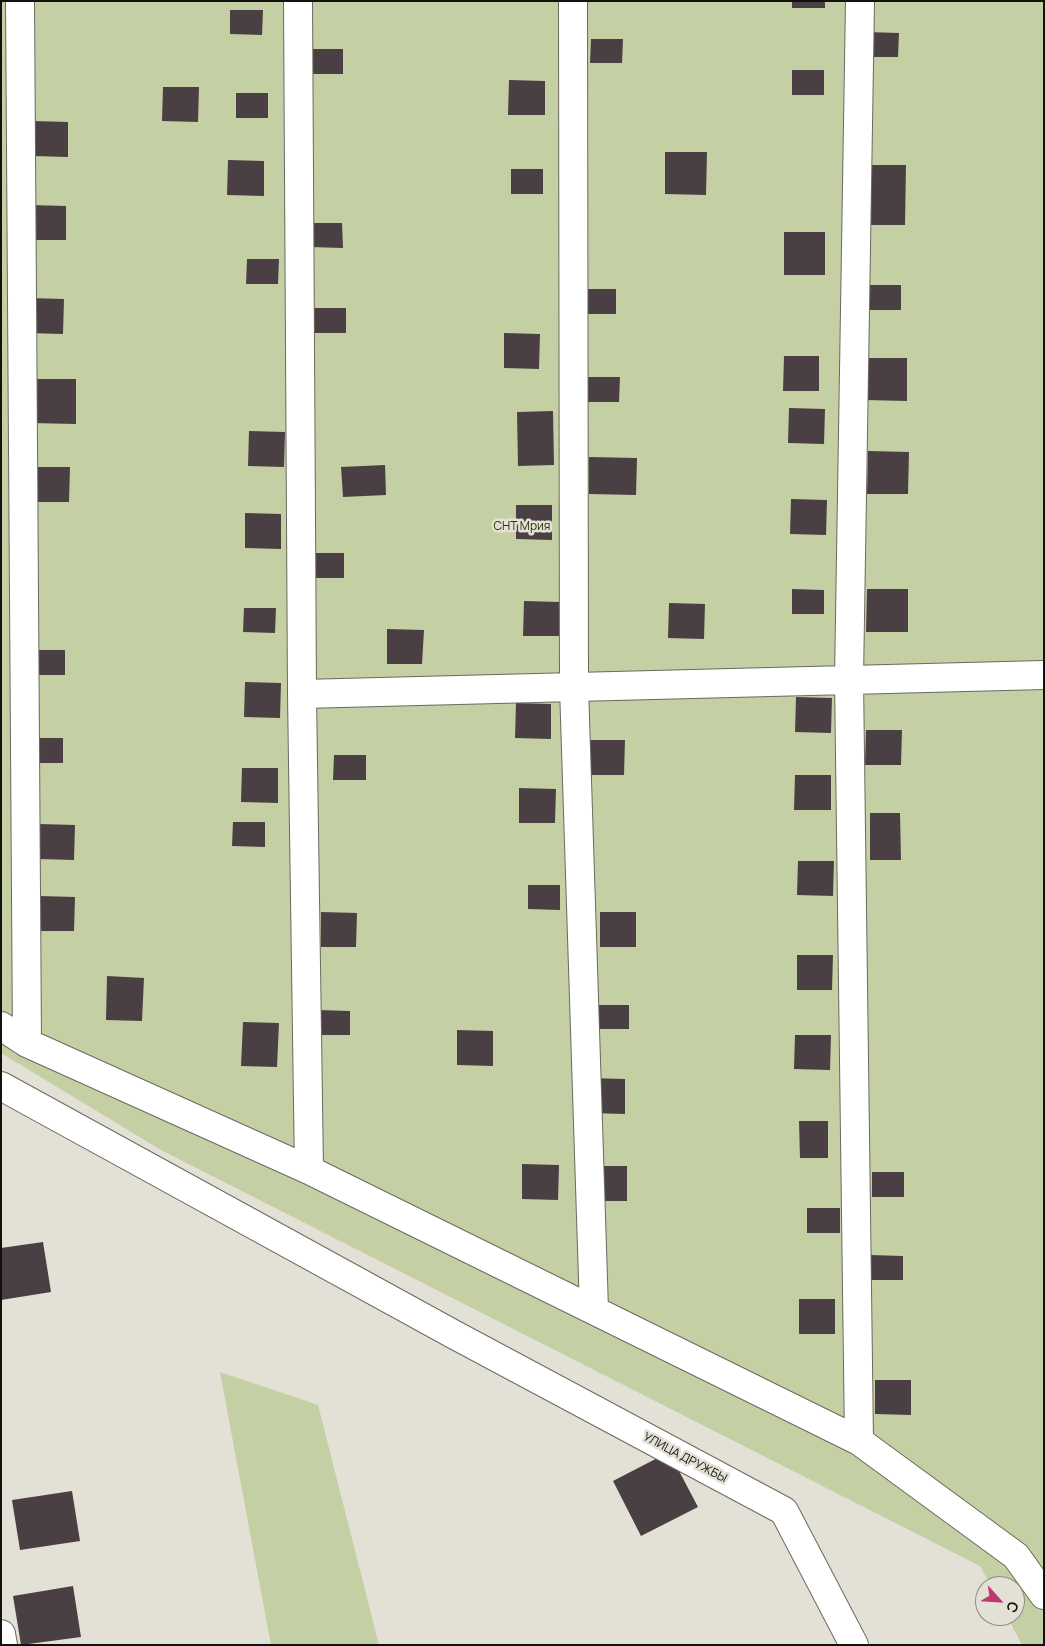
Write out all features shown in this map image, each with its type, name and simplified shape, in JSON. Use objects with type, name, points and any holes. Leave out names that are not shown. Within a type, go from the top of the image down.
[{"type":"street","points":[[20,1],[27,1043]]},
{"type":"street","points":[[298,1],[302,694],[309,1170]]},
{"type":"street","points":[[573,1],[574,687],[594,1310]]},
{"type":"street","points":[[860,1],[849,679],[860,1441]]},
{"type":"street","points":[[302,694],[1044,675]]},
{"type":"street","points":[[1,1026],[27,1043],[309,1170],[860,1441],[1016,1556],[1044,1595]]},
{"type":"street","name":"УЛИЦА ДРУЖБЫ","points":[[1,1086],[453,1334],[784,1511],[854,1645]]},
{"type":"street","points":[[1,1634],[3,1645]]},
{"type":"green space","name":"СНТ Мрия","points":[[1,1],[1044,1],[1044,1645],[1022,1645],[1012,1626],[1025,1626],[1025,1576],[986,1576],[980,1566],[161,1150],[1,1053]]},
{"type":"green space","points":[[220,1372],[318,1405],[379,1645],[271,1645]]},
{"type":"building","points":[[792,1],[825,1],[825,8],[792,8]]},
{"type":"building","points":[[230,10],[263,10],[262,35],[230,34]]},
{"type":"building","points":[[866,32],[899,33],[898,57],[866,57]]},
{"type":"building","points":[[591,39],[623,39],[622,63],[590,63]]},
{"type":"building","points":[[311,49],[343,49],[343,74],[310,74]]},
{"type":"building","points":[[792,70],[824,70],[824,95],[792,95]]},
{"type":"building","points":[[509,80],[545,81],[545,115],[508,115]]},
{"type":"building","points":[[163,87],[199,87],[198,122],[162,121]]},
{"type":"building","points":[[236,93],[268,93],[268,118],[236,118]]},
{"type":"building","points":[[32,121],[68,122],[68,157],[32,156]]},
{"type":"building","points":[[665,152],[707,152],[706,195],[665,194]]},
{"type":"building","points":[[228,160],[264,161],[264,196],[227,195]]},
{"type":"building","points":[[865,165],[906,165],[905,225],[865,225]]},
{"type":"building","points":[[511,169],[543,169],[543,194],[511,194]]},
{"type":"building","points":[[30,205],[66,206],[66,240],[29,240]]},
{"type":"building","points":[[310,223],[342,223],[343,248],[310,247]]},
{"type":"building","points":[[784,232],[825,232],[825,275],[784,275]]},
{"type":"building","points":[[247,259],[279,259],[278,284],[246,284]]},
{"type":"building","points":[[868,285],[901,285],[901,310],[868,310]]},
{"type":"building","points":[[584,289],[616,289],[616,314],[583,314]]},
{"type":"building","points":[[28,298],[64,299],[63,334],[27,333]]},
{"type":"building","points":[[314,308],[346,308],[346,333],[314,333]]},
{"type":"building","points":[[504,333],[540,334],[539,369],[504,368]]},
{"type":"building","points":[[784,356],[819,356],[819,391],[783,391]]},
{"type":"building","points":[[866,358],[907,358],[907,401],[865,400]]},
{"type":"building","points":[[587,377],[620,377],[619,402],[587,402]]},
{"type":"building","points":[[31,379],[76,379],[76,424],[30,423]]},
{"type":"building","points":[[789,408],[825,409],[824,444],[788,443]]},
{"type":"building","points":[[553,411],[554,465],[518,466],[517,412]]},
{"type":"building","points":[[249,431],[285,432],[284,467],[248,466]]},
{"type":"building","points":[[868,451],[909,452],[908,494],[867,494]]},
{"type":"building","points":[[589,457],[637,458],[636,495],[589,494]]},
{"type":"building","points":[[385,465],[386,495],[343,497],[341,467]]},
{"type":"building","points":[[34,467],[70,467],[69,502],[33,502]]},
{"type":"building","points":[[791,499],[827,500],[826,535],[790,534]]},
{"type":"building","points":[[516,505],[552,505],[552,540],[516,539]]},
{"type":"building","points":[[245,513],[281,514],[281,549],[245,548]]},
{"type":"building","points":[[312,553],[344,553],[344,578],[312,578]]},
{"type":"building","points":[[792,589],[824,590],[824,614],[792,614]]},
{"type":"building","points":[[867,589],[908,589],[908,632],[866,632]]},
{"type":"building","points":[[524,601],[559,602],[559,636],[523,636]]},
{"type":"building","points":[[669,603],[705,604],[704,639],[668,638]]},
{"type":"building","points":[[244,608],[276,608],[275,633],[243,632]]},
{"type":"building","points":[[387,629],[424,630],[422,664],[387,664]]},
{"type":"building","points":[[33,650],[65,650],[65,675],[33,675]]},
{"type":"building","points":[[245,682],[281,683],[280,718],[244,717]]},
{"type":"building","points":[[796,697],[832,698],[831,733],[795,732]]},
{"type":"building","points":[[516,703],[551,704],[551,739],[515,738]]},
{"type":"building","points":[[866,730],[902,730],[901,765],[865,765]]},
{"type":"building","points":[[31,738],[63,738],[63,763],[31,763]]},
{"type":"building","points":[[589,740],[625,740],[624,775],[589,775]]},
{"type":"building","points":[[334,755],[366,755],[366,780],[333,780]]},
{"type":"building","points":[[242,768],[278,768],[278,803],[241,802]]},
{"type":"building","points":[[795,775],[831,775],[831,810],[794,810]]},
{"type":"building","points":[[519,788],[556,789],[555,823],[519,823]]},
{"type":"building","points":[[870,813],[900,813],[901,860],[870,860]]},
{"type":"building","points":[[233,822],[265,822],[265,847],[232,846]]},
{"type":"building","points":[[39,824],[75,825],[74,860],[38,859]]},
{"type":"building","points":[[798,861],[834,861],[833,896],[797,895]]},
{"type":"building","points":[[528,885],[560,885],[560,910],[528,909]]},
{"type":"building","points":[[39,896],[75,897],[74,931],[38,931]]},
{"type":"building","points":[[321,912],[357,913],[356,947],[321,947]]},
{"type":"building","points":[[600,912],[636,912],[636,947],[600,947]]},
{"type":"building","points":[[797,955],[833,955],[832,990],[797,990]]},
{"type":"building","points":[[107,976],[144,978],[142,1021],[106,1020]]},
{"type":"building","points":[[597,1005],[629,1005],[629,1029],[596,1029]]},
{"type":"building","points":[[318,1010],[350,1011],[350,1035],[318,1035]]},
{"type":"building","points":[[243,1022],[279,1023],[277,1067],[241,1066]]},
{"type":"building","points":[[457,1030],[493,1031],[493,1066],[457,1065]]},
{"type":"building","points":[[795,1035],[831,1035],[830,1070],[794,1069]]},
{"type":"building","points":[[589,1078],[625,1079],[625,1114],[589,1113]]},
{"type":"building","points":[[799,1121],[828,1121],[828,1158],[800,1158]]},
{"type":"building","points":[[522,1164],[559,1165],[558,1200],[522,1199]]},
{"type":"building","points":[[591,1166],[627,1166],[627,1201],[591,1201]]},
{"type":"building","points":[[872,1172],[904,1172],[904,1197],[872,1197]]},
{"type":"building","points":[[807,1208],[840,1208],[840,1233],[807,1233]]},
{"type":"building","points":[[43,1242],[51,1292],[1,1300],[1,1248]]},
{"type":"building","points":[[871,1255],[903,1256],[903,1280],[870,1280]]},
{"type":"building","points":[[799,1299],[835,1299],[835,1334],[799,1334]]},
{"type":"building","points":[[875,1380],[911,1380],[911,1415],[875,1414]]},
{"type":"building","points":[[669,1452],[698,1507],[641,1536],[613,1481]]},
{"type":"building","points":[[72,1491],[80,1541],[20,1550],[12,1500]]},
{"type":"building","points":[[73,1586],[81,1637],[21,1645],[13,1596]]}]
